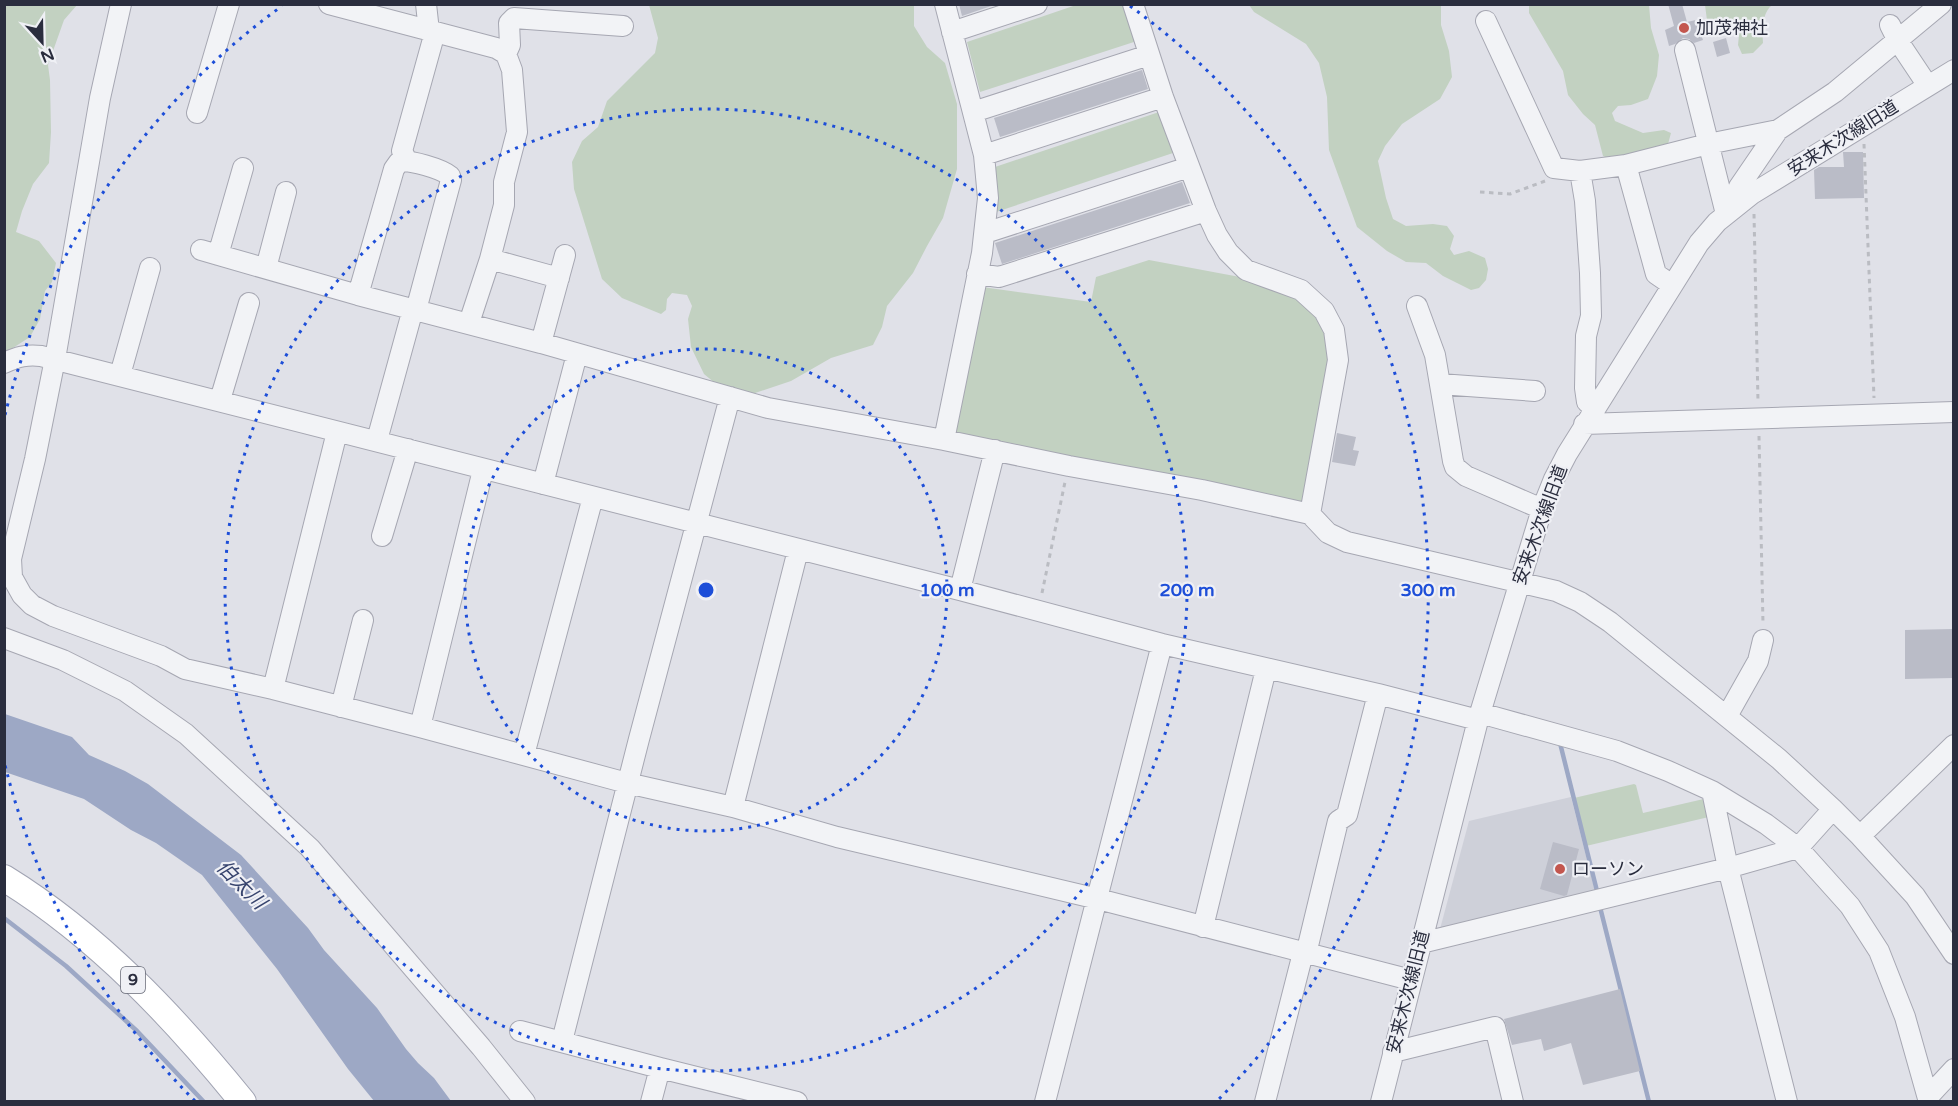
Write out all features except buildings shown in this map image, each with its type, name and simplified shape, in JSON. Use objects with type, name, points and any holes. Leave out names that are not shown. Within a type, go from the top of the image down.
[{"type":"main road","name":"9","points":[[4,878],[32,895],[89,939],[157,1003],[243,1101]]},
{"type":"street","points":[[121,4],[100,98],[55,359],[35,459],[12,549],[12,577],[22,596],[40,610],[161,656],[185,669],[273,689],[627,783],[733,807],[837,837],[1098,899],[1411,980]]},
{"type":"street","points":[[197,113],[230,4]]},
{"type":"street","points":[[328,4],[496,48],[506,54],[512,70],[517,132],[504,182],[504,205],[490,259],[469,323]]},
{"type":"street","points":[[407,161],[402,151],[432,32],[426,4]]},
{"type":"street","points":[[944,440],[985,234],[988,198],[984,156],[945,4]]},
{"type":"street","points":[[952,32],[1037,4]]},
{"type":"street","points":[[1133,4],[1163,97],[1206,212],[1228,252],[1246,270],[1300,290],[1324,311],[1334,330],[1338,360],[1310,514]]},
{"type":"street","points":[[1726,214],[1739,187],[1778,130],[1835,92],[1894,33],[1941,4]]},
{"type":"street","points":[[506,54],[510,45],[509,23],[514,18],[623,26]]},
{"type":"street","points":[[1486,21],[1554,168],[1572,170],[1626,165],[1708,144],[1778,130]]},
{"type":"street","points":[[1894,33],[1928,86]]},
{"type":"street","points":[[1686,50],[1726,214]]},
{"type":"street","points":[[973,112],[1149,55]]},
{"type":"street","name":"安来木次線旧道","points":[[1382,1101],[1420,943],[1479,717],[1542,509],[1554,479],[1589,416],[1699,243],[1726,214],[1752,194],[1953,70]]},
{"type":"street","points":[[984,156],[1163,97]]},
{"type":"street","points":[[358,295],[394,169],[399,162],[407,161],[443,171],[450,176],[451,180],[415,309],[376,440]]},
{"type":"street","points":[[1626,165],[1656,274],[1672,285]]},
{"type":"street","points":[[985,234],[1189,167]]},
{"type":"street","points":[[243,168],[210,253],[358,295],[469,323],[768,408],[1202,490],[1310,514],[1329,533],[1347,542],[1557,591],[1580,602],[1636,643],[1779,759],[1860,836],[1915,896],[1953,954]]},
{"type":"street","points":[[1572,170],[1586,201],[1591,283],[1591,316],[1586,336],[1585,388],[1589,416],[1874,415],[1953,412]]},
{"type":"street","points":[[266,268],[286,192]]},
{"type":"street","points":[[977,274],[999,278],[1206,212]]},
{"type":"street","points":[[541,343],[565,255]]},
{"type":"street","points":[[490,259],[559,278]]},
{"type":"street","points":[[120,375],[150,268]]},
{"type":"street","points":[[220,400],[249,303]]},
{"type":"street","points":[[1417,306],[1435,355],[1455,467],[1466,476],[1542,509]]},
{"type":"street","points":[[4,363],[31,354],[55,359],[960,590],[1162,644],[1617,751],[1712,791],[1766,824],[1798,848],[1850,906],[1879,951],[1905,1017],[1928,1099]]},
{"type":"street","points":[[543,484],[577,354]]},
{"type":"street","points":[[1440,384],[1535,391]]},
{"type":"street","points":[[562,1041],[627,783],[730,397]]},
{"type":"street","points":[[273,689],[336,432]]},
{"type":"street","points":[[382,536],[408,449]]},
{"type":"street","points":[[960,590],[995,450]]},
{"type":"street","points":[[420,727],[483,470]]},
{"type":"street","points":[[524,755],[593,497]]},
{"type":"street","points":[[733,807],[798,550]]},
{"type":"street","points":[[341,707],[363,620]]},
{"type":"street","points":[[4,638],[63,660],[125,691],[186,734],[310,848],[525,1101]]},
{"type":"street","points":[[1727,716],[1758,661],[1763,640]]},
{"type":"street","points":[[1046,1101],[1162,644]]},
{"type":"street","points":[[1203,927],[1266,669]]},
{"type":"street","points":[[1265,1101],[1338,821],[1347,815],[1378,694]]},
{"type":"street","points":[[1860,836],[1953,745]]},
{"type":"street","points":[[1712,791],[1728,868],[1787,1101]]},
{"type":"street","points":[[1420,943],[1728,868],[1798,848],[1833,809]]},
{"type":"street","points":[[1393,1053],[1495,1027],[1513,1101]]},
{"type":"street","points":[[520,1030],[660,1068],[797,1101]]},
{"type":"street","points":[[651,1101],[660,1068]]},
{"type":"street","points":[[1928,1099],[1953,1069]]},
{"type":"path","points":[[1863,125],[1874,415]]},
{"type":"path","points":[[1480,192],[1509,194],[1572,170]]},
{"type":"path","points":[[1038,611],[1069,466]]},
{"type":"shaded area","points":[[1571,797],[1596,895],[1440,929],[1469,821]]},
{"type":"green space","points":[[1079,4],[1125,5],[1137,41],[980,92],[967,42]]},
{"type":"green space","points":[[5,5],[77,5],[64,20],[48,65],[51,132],[49,163],[33,184],[16,232],[39,241],[56,263],[52,282],[45,291],[40,319],[30,337],[5,353]]},
{"type":"green space","points":[[649,5],[914,5],[914,26],[927,47],[945,63],[957,104],[957,169],[943,218],[913,273],[887,306],[882,327],[873,345],[831,358],[791,381],[746,396],[727,393],[704,374],[691,347],[688,319],[692,306],[687,295],[672,293],[667,299],[666,310],[661,314],[622,298],[602,279],[574,189],[572,162],[582,141],[598,127],[607,101],[655,53],[658,38]]},
{"type":"green space","points":[[1249,5],[1441,5],[1441,25],[1449,51],[1452,77],[1440,99],[1402,124],[1385,146],[1378,161],[1393,219],[1406,226],[1433,224],[1447,226],[1454,236],[1450,249],[1454,255],[1469,251],[1485,258],[1488,269],[1486,280],[1479,288],[1471,290],[1443,276],[1426,263],[1406,262],[1387,251],[1357,227],[1329,150],[1327,97],[1319,63],[1306,44],[1254,12]]},
{"type":"green space","points":[[1529,5],[1649,5],[1651,28],[1659,55],[1657,76],[1648,99],[1631,105],[1618,106],[1612,113],[1615,121],[1643,133],[1664,130],[1671,133],[1668,144],[1616,162],[1603,156],[1595,125],[1568,95],[1563,71],[1529,13]]},
{"type":"green space","points":[[1705,5],[1772,5],[1764,17],[1763,43],[1753,53],[1742,54],[1738,45],[1739,35],[1731,28],[1712,31],[1708,28]]},
{"type":"green space","points":[[1162,111],[1176,152],[996,212],[995,167]]},
{"type":"green space","points":[[1149,260],[1278,284],[1306,299],[1332,343],[1303,504],[953,433],[982,287],[1091,302],[1096,277]]},
{"type":"green space","points":[[1634,784],[1643,813],[1708,798],[1713,816],[1586,846],[1574,798]]},
{"type":"water","name":"伯太川","points":[[5,714],[72,737],[89,755],[148,784],[241,855],[377,1008],[406,1049],[434,1078],[451,1101],[374,1101],[348,1069],[277,969],[202,875],[156,843],[131,830],[84,799],[5,772]]},
{"type":"waterway","points":[[1560,743],[1597,891]]},
{"type":"waterway","points":[[1600,907],[1649,1102]]},
{"type":"waterway","points":[[4,918],[66,966],[137,1031],[204,1102]]},
{"type":"place","name":"加茂神社","points":[[1684,28]]},
{"type":"place","name":"ローソン","points":[[1560,869]]}]
